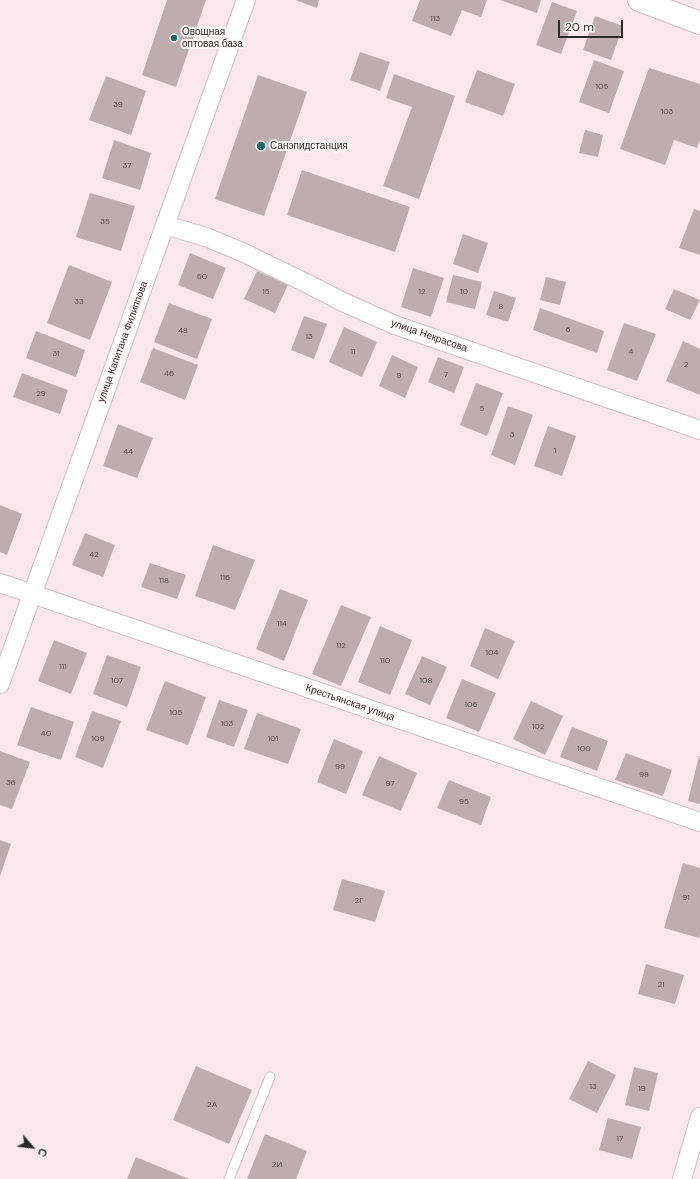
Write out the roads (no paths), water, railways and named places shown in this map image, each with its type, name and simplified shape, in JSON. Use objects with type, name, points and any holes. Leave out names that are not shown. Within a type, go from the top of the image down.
[{"type":"street","name":"улица Капитана Филиппова","points":[[0,684],[246,0]]},
{"type":"street","points":[[639,0],[700,23]]},
{"type":"street","name":"улица Некрасова","points":[[165,225],[206,237],[242,252],[343,302],[395,325],[700,430]]},
{"type":"street","name":"Крестьянская улица","points":[[0,583],[700,822]]},
{"type":"street","points":[[682,1179],[700,1117]]},
{"type":"lane","points":[[229,1179],[270,1077]]},
{"type":"place","name":"Овощная оптовая база","points":[[174,38]]},
{"type":"place","name":"Санэпидстанция","points":[[261,146]]}]
